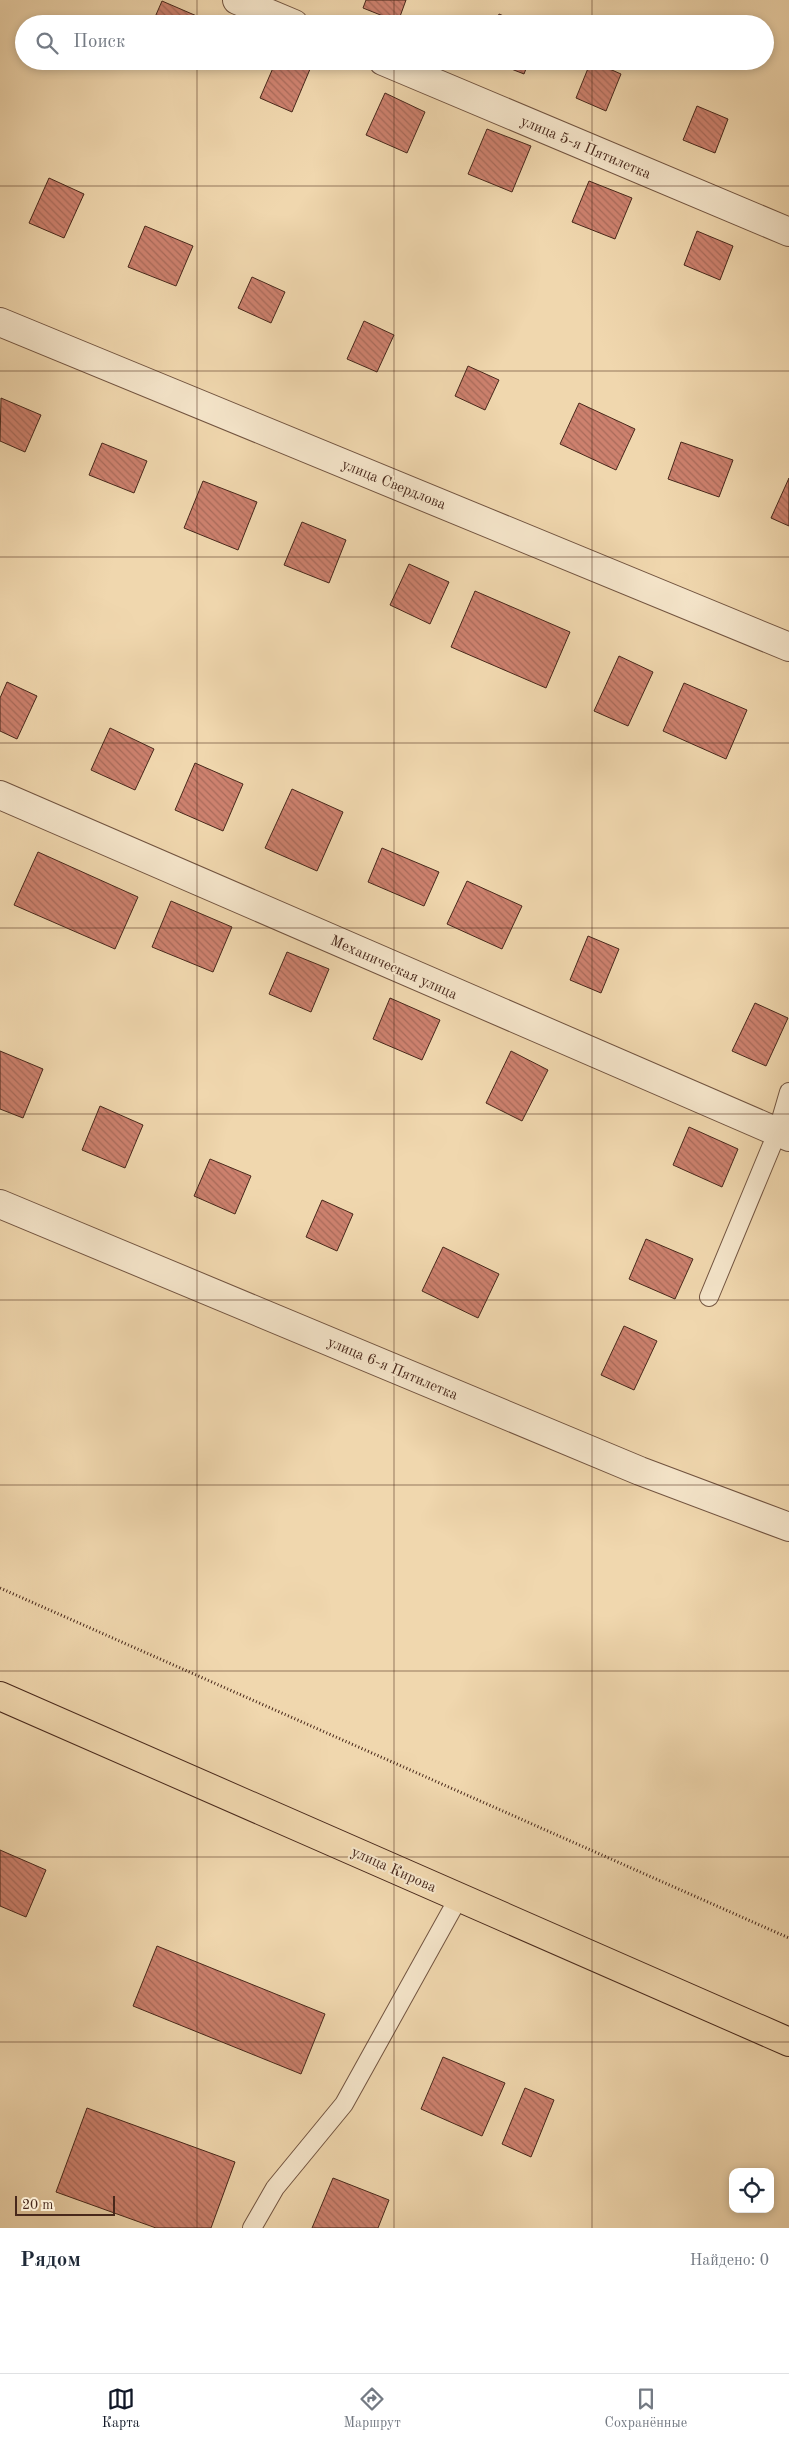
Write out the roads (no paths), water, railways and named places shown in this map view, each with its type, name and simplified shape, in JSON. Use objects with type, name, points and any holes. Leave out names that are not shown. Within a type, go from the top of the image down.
[{"type":"main road","name":"улица Кирова","points":[[0,1696],[789,2042]]},
{"type":"street","points":[[237,0],[273,15]]},
{"type":"street","name":"улица 5-я Пятилетка","points":[[404,70],[789,232]]},
{"type":"street","name":"улица Свердлова","points":[[0,322],[789,647]]},
{"type":"street","name":"Механическая улица","points":[[0,795],[783,1135]]},
{"type":"street","name":"улица 6-я Пятилетка","points":[[0,1204],[640,1471],[789,1526]]},
{"type":"lane","points":[[709,1297],[783,1135],[789,1092]]},
{"type":"lane","points":[[252,2228],[275,2188],[344,2104],[459,1897]]}]
